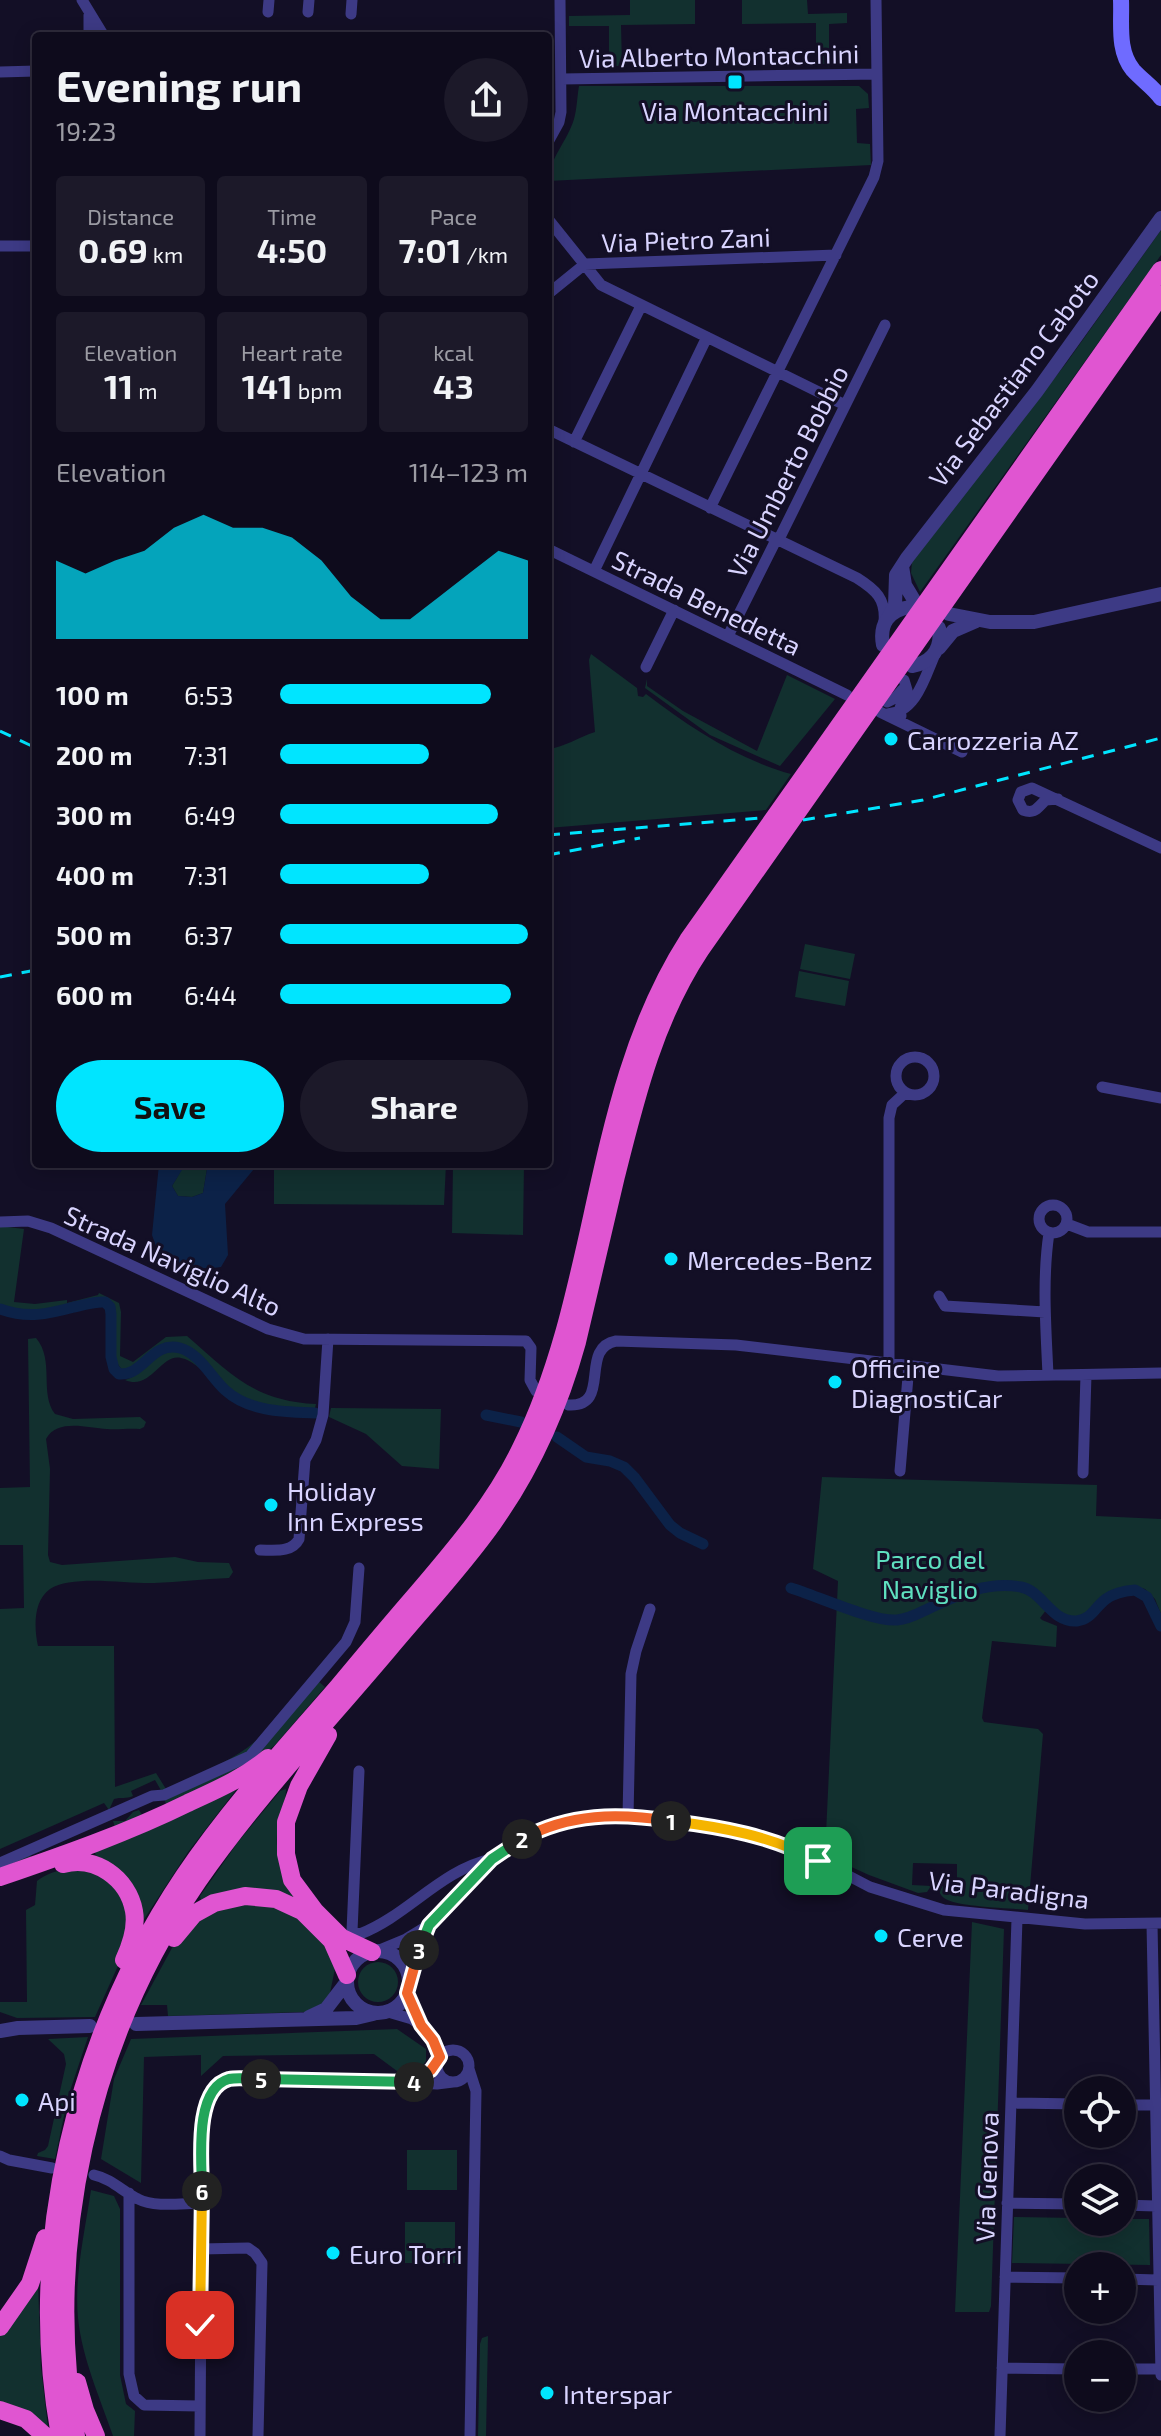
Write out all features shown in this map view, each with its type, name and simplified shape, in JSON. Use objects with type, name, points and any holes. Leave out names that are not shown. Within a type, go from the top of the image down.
[{"type":"highway","points":[[0,2327],[35,2273],[54,2198],[70,2170],[94,2105],[102,2028],[144,1942],[190,1866],[223,1822],[470,1530],[496,1494],[523,1445],[559,1350],[629,1068],[653,1005],[950,581],[1161,270]]},
{"type":"highway","points":[[950,581],[1161,295]]},
{"type":"highway","points":[[1141,323],[1161,302]]},
{"type":"highway","points":[[132,2000],[173,1921],[224,1846],[494,1522],[524,1475],[544,1436],[574,1353],[643,1073],[694,944]]},
{"type":"highway","points":[[374,1951],[342,1938],[303,1897],[292,1880],[286,1854],[286,1822],[299,1786],[324,1740],[395,1643]]},
{"type":"highway","points":[[0,1877],[114,1837],[239,1779],[269,1756],[316,1705],[340,1685]]},
{"type":"highway","points":[[0,1890],[78,1861],[101,1867],[121,1885],[132,1905],[134,1930],[91,2065],[52,2254],[49,2311],[52,2378],[60,2436]]},
{"type":"highway","points":[[102,2028],[132,2000],[186,1922],[206,1906],[237,1896],[276,1899],[302,1911],[334,1944],[347,1979]]},
{"type":"highway","points":[[70,2170],[64,2298],[66,2367],[76,2436]]},
{"type":"highway","points":[[64,2298],[77,2379],[96,2436]]},
{"type":"highway","points":[[0,2410],[26,2419],[45,2436]]},
{"type":"main road","points":[[1121,0],[1121,37],[1129,63],[1161,98]]},
{"type":"main road","points":[[1122,18],[1135,61],[1147,73],[1161,75]]},
{"type":"street","points":[[351,14],[352,0]]},
{"type":"street","points":[[552,135],[559,122],[562,79],[560,0]]},
{"type":"street","points":[[710,508],[874,177],[878,161],[876,0]]},
{"type":"street","points":[[85,5],[88,32]]},
{"type":"street","points":[[85,5],[102,32]]},
{"type":"street","points":[[0,72],[32,71]]},
{"type":"street","name":"Via Alberto Montacchini","points":[[562,79],[877,74]]},
{"type":"street","name":"Via Sebastiano Caboto","points":[[883,645],[886,622],[895,604],[896,575],[902,565],[1049,374],[1161,218]]},
{"type":"street","points":[[552,224],[601,285],[845,405]]},
{"type":"street","points":[[0,246],[32,246]]},
{"type":"street","name":"Via Pietro Zani","points":[[552,291],[585,264],[836,255]]},
{"type":"street","points":[[574,442],[641,306]]},
{"type":"street","name":"Via Umberto Bobbio","points":[[728,636],[885,325]]},
{"type":"street","points":[[594,571],[707,337]]},
{"type":"street","points":[[552,431],[866,584],[878,593],[886,622]]},
{"type":"street","name":"Strada Benedetta","points":[[552,551],[847,695]]},
{"type":"street","points":[[886,622],[899,609],[912,603],[902,565]]},
{"type":"street","points":[[949,614],[976,621],[1043,621],[1161,594]]},
{"type":"street","points":[[646,667],[674,610]]},
{"type":"street","points":[[883,709],[899,695],[907,675],[926,662],[951,632],[976,621]]},
{"type":"street","points":[[883,709],[899,712],[913,700],[936,652],[941,638],[939,628]]},
{"type":"street","points":[[907,675],[907,690],[899,712],[908,728]]},
{"type":"street","points":[[913,700],[912,718],[922,731]]},
{"type":"street","points":[[883,709],[908,728],[922,731],[962,752]]},
{"type":"street","points":[[1058,799],[1161,848]]},
{"type":"street","points":[[1102,1087],[1161,1098]]},
{"type":"street","points":[[889,1363],[889,1118],[892,1105],[905,1093]]},
{"type":"street","points":[[1047,1206],[1061,1207],[1068,1218],[1067,1224],[1059,1233],[1049,1233],[1043,1230],[1039,1219],[1041,1212],[1047,1206]]},
{"type":"street","name":"Strada Naviglio Alto","points":[[0,1222],[28,1221],[51,1228],[268,1329],[304,1339],[524,1340],[531,1348],[530,1380],[536,1391]]},
{"type":"street","points":[[1067,1224],[1088,1232],[1161,1232]]},
{"type":"street","points":[[1048,1375],[1045,1312],[1049,1233]]},
{"type":"street","points":[[939,1296],[945,1306],[1045,1312]]},
{"type":"street","points":[[260,1550],[290,1549],[299,1539],[305,1460],[316,1440],[323,1415],[328,1339]]},
{"type":"street","points":[[568,1405],[579,1405],[588,1398],[599,1352],[603,1345],[612,1341],[736,1345],[998,1376],[1161,1373]]},
{"type":"street","points":[[900,1471],[909,1365]]},
{"type":"street","points":[[1083,1473],[1086,1375]]},
{"type":"street","points":[[0,1863],[250,1756],[346,1642],[355,1622],[359,1568]]},
{"type":"street","points":[[628,1817],[631,1674],[650,1609]]},
{"type":"street","name":"Via Paradigna","points":[[359,1771],[352,1931],[360,1934],[380,1927],[453,1874],[492,1859]]},
{"type":"street","name":"Via Paradigna","points":[[301,2020],[326,2009],[347,1979],[352,1964],[361,1956],[406,1939],[429,1925],[492,1859],[525,1837],[567,1820],[598,1816],[735,1829],[803,1852],[860,1882],[944,1910],[1085,1924],[1157,1924]]},
{"type":"street","name":"Via Genova","points":[[1000,2436],[1017,1919]]},
{"type":"street","points":[[1157,1924],[1155,2105],[1161,2375]]},
{"type":"street","name":"Via Paradigna","points":[[381,2013],[396,2008],[408,1990],[429,1925]]},
{"type":"street","points":[[374,1951],[388,1953],[404,1966],[408,1990],[421,2025]]},
{"type":"street","points":[[347,1979],[349,1994],[363,2010],[412,2019],[421,2025],[433,2040],[440,2074],[448,2081],[456,2081],[476,2104]]},
{"type":"street","points":[[136,2024],[356,2018],[381,2013]]},
{"type":"street","points":[[0,2022],[20,2028]]},
{"type":"street","points":[[0,2031],[20,2028],[102,2028]]},
{"type":"street","points":[[433,2040],[458,2050],[467,2058],[476,2091],[470,2436]]},
{"type":"street","points":[[417,2082],[448,2051],[458,2050]]},
{"type":"street","points":[[200,2436],[202,2122],[205,2107],[219,2084],[229,2079],[267,2078],[437,2084],[456,2081],[469,2069]]},
{"type":"street","points":[[1011,2103],[1064,2104]]},
{"type":"street","points":[[1136,2105],[1155,2105]]},
{"type":"street","points":[[4,2158],[112,2181],[140,2201],[202,2203]]},
{"type":"street","points":[[129,2193],[129,2374],[134,2396],[144,2405],[199,2406]]},
{"type":"street","points":[[1007,2203],[1064,2204]]},
{"type":"street","points":[[1136,2205],[1156,2206]]},
{"type":"street","points":[[201,2249],[248,2248],[262,2263],[258,2436]]},
{"type":"street","points":[[1005,2277],[1064,2278]]},
{"type":"street","points":[[1136,2279],[1158,2280]]},
{"type":"street","points":[[1002,2368],[1064,2369]]},
{"type":"street","points":[[1136,2369],[1161,2369]]},
{"type":"green space","points":[[630,0],[695,0],[695,24],[621,25],[622,66],[613,66],[609,70],[609,26],[569,26],[569,16],[630,15]]},
{"type":"green space","points":[[742,0],[807,0],[808,14],[847,13],[847,23],[829,24],[829,67],[816,64],[816,23],[742,24]]},
{"type":"green space","points":[[579,86],[859,86],[868,94],[869,108],[856,109],[857,143],[870,144],[871,165],[552,181],[552,164],[574,119]]},
{"type":"green space","points":[[1161,230],[1161,255],[920,592],[911,573],[912,562],[1067,362]]},
{"type":"green space","points":[[591,654],[637,688],[638,696],[646,694],[733,751],[791,774],[766,810],[552,828],[552,748],[595,732]]},
{"type":"green space","points":[[787,675],[835,699],[780,766],[710,735],[645,688],[647,679],[647,686],[683,711],[757,751]]},
{"type":"green space","points":[[805,944],[855,954],[850,979],[800,969]]},
{"type":"green space","points":[[799,971],[849,981],[845,1006],[795,997]]},
{"type":"green space","points":[[183,1168],[207,1169],[203,1193],[192,1197],[178,1196],[172,1186]]},
{"type":"green space","points":[[274,1168],[446,1168],[444,1205],[274,1204]]},
{"type":"green space","points":[[453,1168],[524,1168],[523,1235],[452,1233]]},
{"type":"green space","points":[[0,1226],[24,1229],[14,1302],[35,1304],[67,1300],[67,1303],[99,1293],[119,1303],[120,1356],[133,1362],[166,1337],[187,1336],[245,1383],[276,1397],[316,1404],[315,1408],[268,1407],[250,1403],[233,1393],[199,1357],[181,1345],[164,1345],[124,1371],[117,1363],[115,1352],[116,1316],[107,1301],[95,1299],[34,1314],[0,1305]]},
{"type":"green space","points":[[36,1338],[45,1356],[48,1396],[55,1414],[73,1419],[140,1417],[146,1422],[140,1429],[65,1426],[51,1432],[46,1439],[50,1469],[50,1562],[62,1565],[175,1557],[198,1562],[229,1563],[233,1572],[229,1578],[163,1583],[72,1582],[50,1589],[40,1600],[36,1623],[38,1646],[114,1646],[115,1787],[156,1773],[166,1789],[226,1761],[259,1738],[256,1748],[162,1792],[155,1780],[131,1791],[133,1796],[114,1799],[109,1810],[104,1803],[0,1849],[0,1609],[24,1608],[23,1545],[0,1545],[0,1488],[30,1487],[28,1339]]},
{"type":"green space","points":[[171,1350],[188,1356],[209,1376],[189,1361],[174,1358],[149,1377],[134,1382],[125,1380],[156,1356]]},
{"type":"green space","points":[[331,1408],[441,1409],[439,1469],[402,1466],[366,1434],[329,1417]]},
{"type":"green space","name":"Parco del Naviglio","points":[[822,1477],[1097,1485],[1096,1516],[1161,1519],[1161,1614],[1155,1599],[1145,1589],[1128,1587],[1115,1591],[1074,1618],[1063,1615],[1050,1605],[1040,1618],[1057,1626],[1056,1647],[992,1641],[984,1722],[1038,1729],[1043,1734],[1028,1910],[971,1905],[944,1898],[938,1886],[957,1886],[957,1864],[913,1863],[912,1885],[931,1886],[927,1892],[918,1893],[825,1855],[838,1581],[813,1569]]},
{"type":"green space","points":[[318,1681],[325,1687],[275,1745],[232,1777],[102,1838],[10,1869],[9,1865],[30,1855],[32,1858],[60,1846],[63,1850],[115,1827],[113,1821],[125,1821],[133,1812],[139,1810],[142,1815],[166,1804],[164,1798],[251,1758]]},
{"type":"green space","points":[[286,1789],[277,1845],[294,1899],[201,1901],[200,1896],[238,1842],[280,1791]]},
{"type":"green space","points":[[236,1790],[188,1852],[141,1924],[95,1852]]},
{"type":"green space","points":[[94,1868],[127,1901],[126,1948],[95,2017],[17,2018],[0,2012],[0,2002],[27,2002],[26,1910],[35,1905],[37,1881],[57,1871]]},
{"type":"green space","points":[[230,1903],[287,1908],[329,1946],[336,1964],[330,1993],[322,2004],[305,2012],[168,2016],[167,2005],[141,2005],[173,1946],[196,1919]]},
{"type":"green space","points":[[972,1922],[1004,1929],[991,2306],[989,2312],[955,2312]]},
{"type":"green space","points":[[378,1962],[392,1968],[398,1982],[392,1996],[378,2002],[364,1996],[358,1982],[364,1968]]},
{"type":"green space","points":[[397,2029],[426,2049],[426,2061],[420,2069],[397,2071],[374,2054],[223,2056],[201,2076],[201,2055],[144,2057],[141,2183],[101,2159],[114,2079],[131,2039]]},
{"type":"green space","points":[[88,2037],[68,2097],[55,2159],[37,2156],[48,2146],[66,2064],[64,2054],[48,2039]]},
{"type":"green space","points":[[407,2150],[457,2150],[457,2190],[407,2190]]},
{"type":"green space","points":[[91,2190],[114,2196],[120,2209],[120,2375],[126,2404],[135,2411],[134,2436],[113,2436],[80,2333],[78,2286]]},
{"type":"green space","points":[[1014,2217],[1064,2218],[1064,2236],[1136,2236],[1136,2219],[1149,2219],[1150,2265],[1136,2265],[1136,2252],[1064,2252],[1064,2264],[1012,2263]]},
{"type":"green space","points":[[405,2222],[455,2222],[455,2263],[405,2263]]},
{"type":"green space","points":[[38,2283],[41,2368],[48,2428],[0,2405],[0,2336]]},
{"type":"green space","points":[[488,2336],[486,2436],[478,2436],[480,2344],[482,2338]]},
{"type":"water","points":[[159,1168],[183,1168],[172,1186],[178,1196],[192,1197],[203,1193],[206,1168],[255,1168],[225,1204],[228,1255],[221,1267],[188,1266],[174,1260],[158,1252],[152,1235]]},
{"type":"waterway","points":[[0,1309],[19,1314],[37,1314],[105,1302],[111,1314],[111,1357],[119,1374],[135,1370],[162,1349],[180,1348],[193,1355],[225,1390],[245,1403],[268,1409],[315,1413]]},
{"type":"waterway","points":[[486,1415],[521,1422]]},
{"type":"waterway","points":[[557,1437],[586,1457],[624,1467],[670,1525],[703,1544]]},
{"type":"waterway","points":[[791,1588],[887,1620],[911,1617],[975,1590],[1009,1586],[1029,1590],[1060,1617],[1077,1621],[1090,1615],[1109,1597],[1135,1590],[1147,1597],[1161,1626]]},
{"type":"railway","points":[[0,731],[32,746]]},
{"type":"railway","points":[[803,820],[923,800],[1161,738]]},
{"type":"railway","points":[[552,835],[760,818]]},
{"type":"railway","points":[[552,854],[640,838]]},
{"type":"railway","points":[[0,977],[32,971]]},
{"type":"place","name":"Via Montacchini","points":[[735,82]]},
{"type":"place","name":"Carrozzeria AZ","points":[[891,739]]},
{"type":"place","name":"Mercedes-Benz","points":[[671,1259]]},
{"type":"place","name":"Officine DiagnostiCar","points":[[835,1382]]},
{"type":"place","name":"Holiday Inn Express","points":[[271,1505]]},
{"type":"place","name":"Cerve","points":[[881,1936]]},
{"type":"place","name":"Api","points":[[22,2100]]},
{"type":"place","name":"Euro Torri","points":[[333,2253]]},
{"type":"place","name":"Interspar","points":[[547,2393]]},
{"type":"route","points":[[200,2325],[202,2122],[211,2095],[219,2084],[229,2079],[417,2082],[438,2063],[440,2057],[407,1993],[419,1952],[429,1925],[492,1859],[525,1837],[567,1820],[607,1816],[735,1829],[803,1852],[818,1861]]}]
